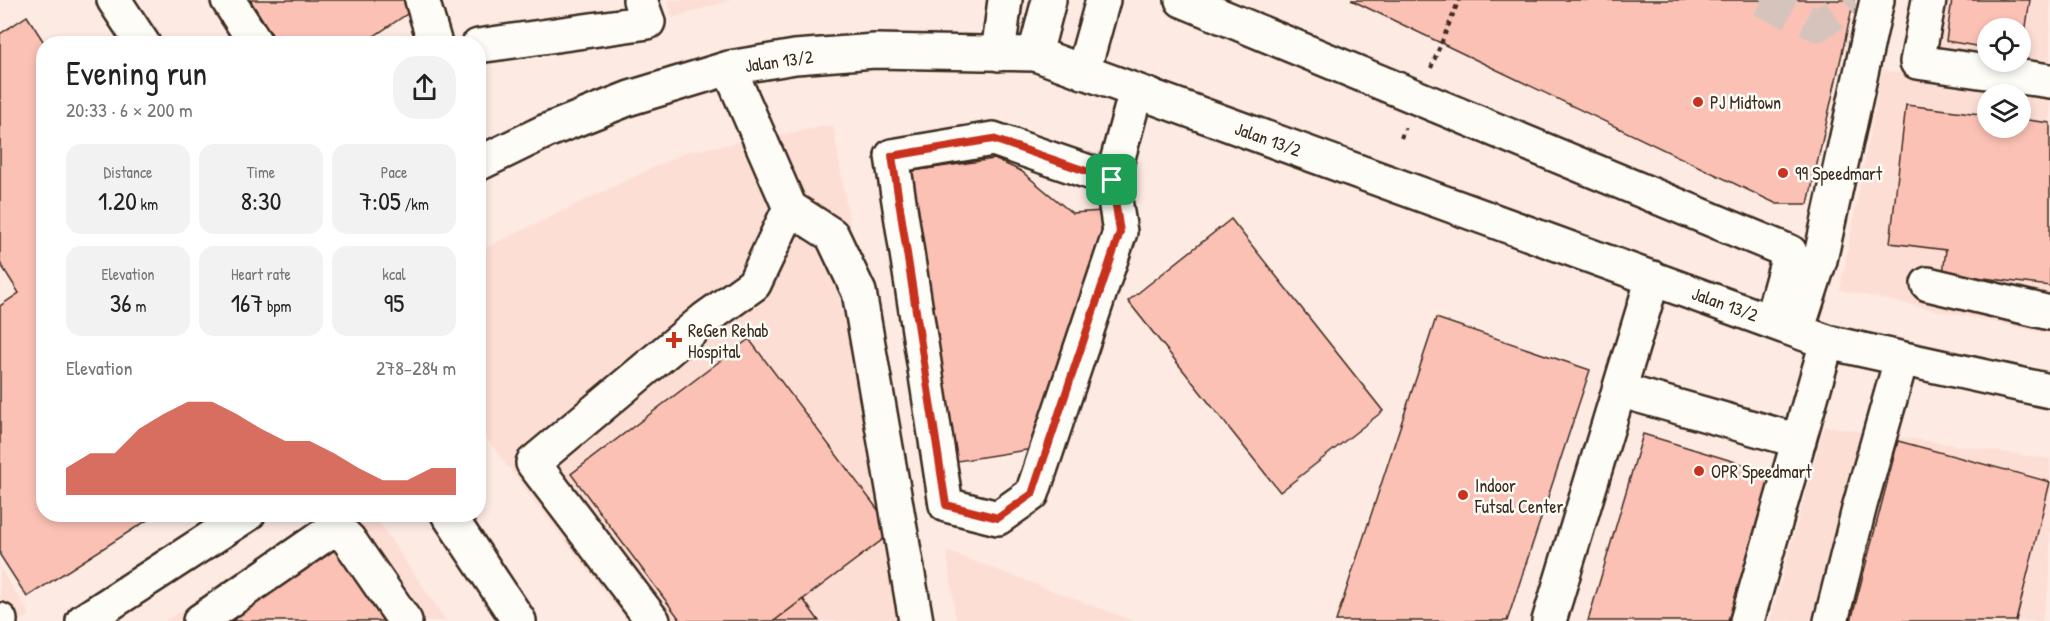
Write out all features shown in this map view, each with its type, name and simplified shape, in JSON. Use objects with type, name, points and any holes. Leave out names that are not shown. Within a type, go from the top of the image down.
[{"type":"street","points":[[114,0],[138,36]]},
{"type":"street","points":[[228,0],[251,36]]},
{"type":"street","points":[[422,0],[433,36]]},
{"type":"street","points":[[486,45],[648,22],[640,0]]},
{"type":"street","points":[[998,54],[1005,0]]},
{"type":"street","points":[[1035,54],[1048,0]]},
{"type":"street","points":[[1083,72],[1103,0]]},
{"type":"street","points":[[1182,0],[1790,252],[1784,326]]},
{"type":"street","points":[[1784,326],[1820,260],[1877,0]]},
{"type":"street","points":[[1929,0],[1917,62],[2050,81]]},
{"type":"street","name":"Jalan 13/2","points":[[486,160],[544,132],[630,98],[729,69],[795,57],[874,51],[1035,54],[1827,342],[2050,391]]},
{"type":"street","points":[[729,69],[790,208],[832,235],[859,292],[916,621]]},
{"type":"street","points":[[1112,180],[993,139],[892,156],[946,505],[998,518],[1032,494],[1120,232],[1112,180],[1136,91]]},
{"type":"street","points":[[653,621],[533,463],[705,319],[754,284],[790,208]]},
{"type":"street","points":[[1549,621],[1653,279]]},
{"type":"street","points":[[1928,284],[2050,313]]},
{"type":"street","points":[[1748,621],[1827,342]]},
{"type":"street","points":[[1831,621],[1860,505],[1901,360]]},
{"type":"street","points":[[1618,390],[1799,441]]},
{"type":"street","points":[[83,621],[236,522]]},
{"type":"street","points":[[453,522],[519,621]]},
{"type":"street","points":[[200,621],[336,527],[349,540],[405,621]]},
{"type":"shaded area","points":[[667,0],[731,0],[672,18]]},
{"type":"shaded area","points":[[1922,0],[2050,0],[2050,87],[1911,64]]},
{"type":"shaded area","points":[[1882,70],[1977,85],[1977,138],[2031,138],[2031,93],[2050,96],[2050,334],[1840,290]]},
{"type":"shaded area","name":"ReGen Rehab Hospital","points":[[833,125],[916,621],[627,621],[486,438],[486,248],[686,152]]},
{"type":"shaded area","points":[[1824,426],[2050,459],[2050,579],[2042,621],[1770,621]]},
{"type":"shaded area","points":[[325,522],[379,522],[446,621],[165,621]]},
{"type":"shaded area","points":[[947,551],[1133,621],[956,621]]},
{"type":"shaded area","points":[[0,568],[30,615],[20,621],[0,621]]},
{"type":"building","points":[[250,0],[410,0],[416,8],[374,36],[273,36]]},
{"type":"building","name":"PJ Midtown","points":[[1351,0],[1854,0],[1808,204],[1777,204]]},
{"type":"building","points":[[1952,0],[2030,0],[2027,18],[1977,18],[1977,46],[1946,41]]},
{"type":"building","points":[[27,16],[40,36],[36,36],[36,522],[144,522],[27,597],[0,555],[0,306],[19,293],[0,263],[0,34]]},
{"type":"building","points":[[1906,105],[1977,114],[1977,138],[2031,138],[2031,120],[2050,123],[2050,286],[1943,273],[1946,250],[1890,243]]},
{"type":"building","points":[[994,159],[1021,171],[1072,213],[1102,211],[1105,261],[1039,448],[945,463],[899,173]]},
{"type":"building","points":[[1231,219],[1383,411],[1280,492],[1128,301]]},
{"type":"building","name":"Indoor Futsal Center","points":[[1436,318],[1590,370],[1507,621],[1336,621]]},
{"type":"building","points":[[749,339],[894,531],[774,621],[681,621],[571,474]]},
{"type":"building","points":[[1643,434],[1772,473],[1728,621],[1588,621]]},
{"type":"building","points":[[1898,441],[2050,482],[2016,621],[1851,621]]},
{"type":"building","points":[[336,545],[387,621],[222,621]]},
{"type":"building","points":[[803,599],[819,621],[774,621]]},
{"type":"tunnel","points":[[1761,0],[1818,25],[1854,0]]},
{"type":"place","name":"PJ Midtown","points":[[1698,102]]},
{"type":"place","name":"99 Speedmart","points":[[1783,173]]},
{"type":"place","name":"ReGen Rehab Hospital","points":[[674,340]]},
{"type":"place","name":"OPR Speedmart","points":[[1699,471]]},
{"type":"place","name":"Indoor Futsal Center","points":[[1463,495]]},
{"type":"route","points":[[993,139],[1112,180],[1120,232],[1032,494],[998,518],[946,505],[892,156],[993,139]]}]
